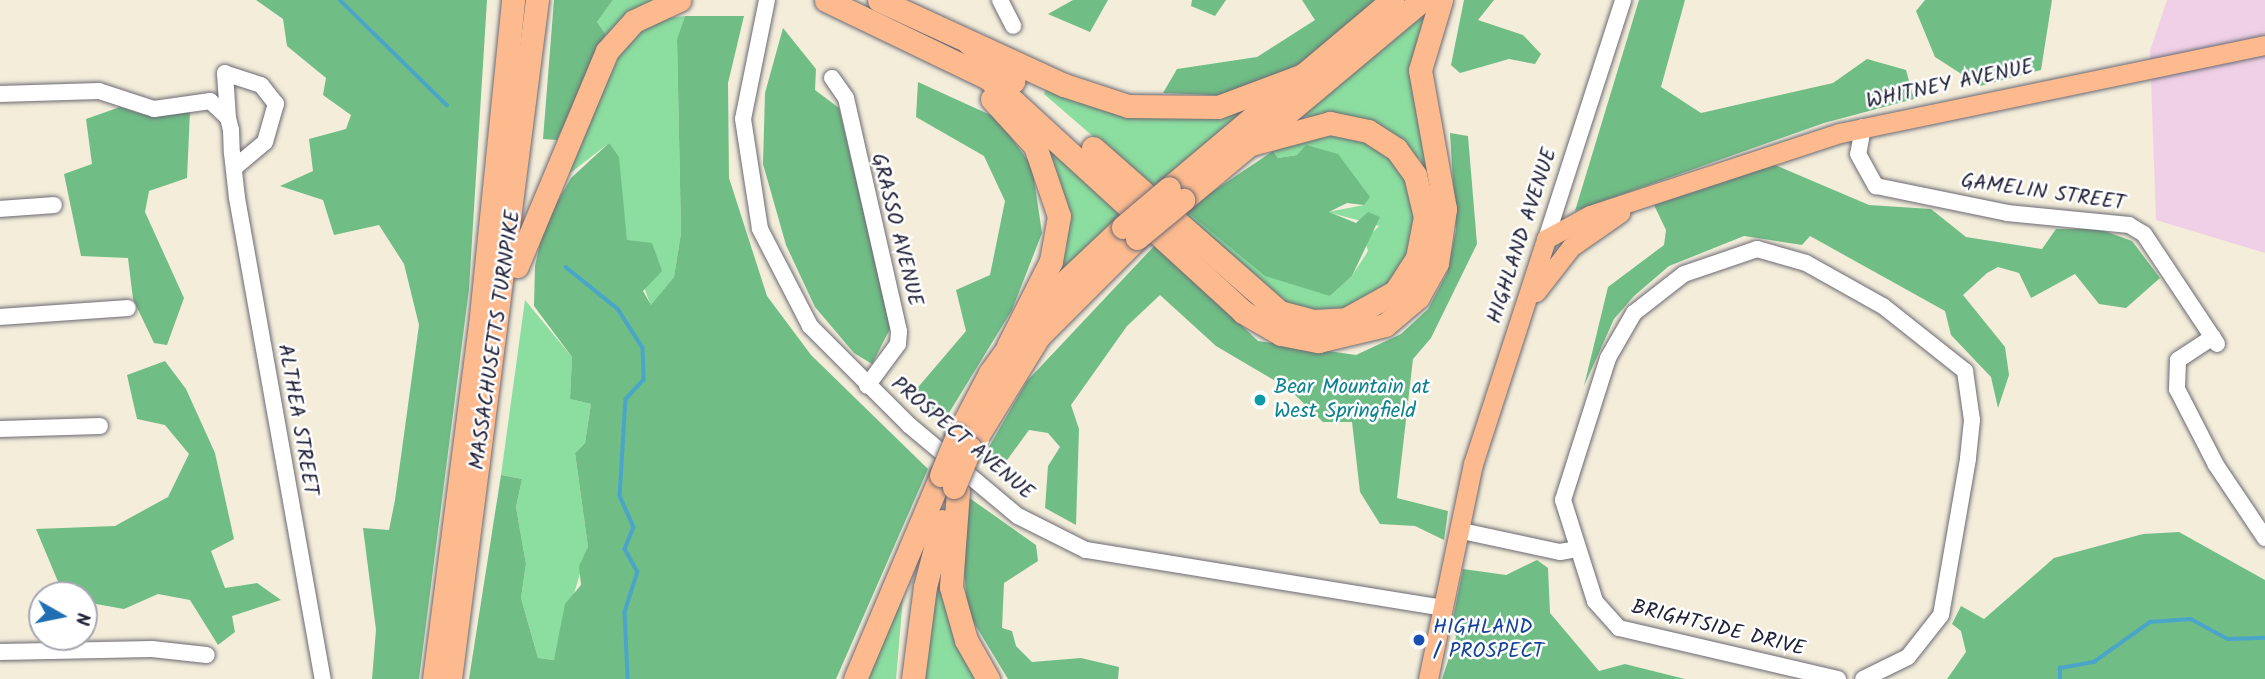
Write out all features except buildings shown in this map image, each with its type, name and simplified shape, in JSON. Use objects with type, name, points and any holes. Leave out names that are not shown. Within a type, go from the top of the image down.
[{"type":"highway","points":[[489,248],[502,0]]},
{"type":"highway","name":"MASSACHUSETTS TURNPIKE","points":[[434,679],[489,248],[513,0]]},
{"type":"highway","name":"MASSACHUSETTS TURNPIKE","points":[[450,679],[500,311],[537,0]]},
{"type":"highway","points":[[500,311],[607,51],[634,21],[679,0]]},
{"type":"highway","points":[[826,0],[965,53],[1091,96],[1157,110],[1231,105],[1301,76]]},
{"type":"highway","points":[[879,0],[965,53],[1269,307],[1302,320],[1335,321],[1367,312],[1395,292],[1417,258],[1426,217],[1415,175],[1396,149],[1368,131],[1330,123],[1248,145]]},
{"type":"highway","points":[[1008,346],[1053,291],[1176,194],[1301,76],[1392,0]]},
{"type":"highway","points":[[1176,194],[1248,145],[1422,0]]},
{"type":"highway","points":[[965,53],[1259,324],[1305,340],[1345,340],[1385,325],[1409,306],[1441,250],[1445,209],[1420,70],[1441,0]]},
{"type":"highway","points":[[913,679],[925,587],[951,484],[1008,346],[1054,253],[1057,205],[1030,138],[965,53]]},
{"type":"highway","points":[[964,449],[1039,336],[1130,232]]},
{"type":"highway","points":[[855,679],[929,505],[951,484]]},
{"type":"highway","points":[[951,484],[950,554],[953,596],[966,640],[988,679]]},
{"type":"highway","points":[[903,679],[910,586],[929,505]]},
{"type":"main road","name":"WHITNEY AVENUE","points":[[1553,229],[1863,127],[2265,45]]},
{"type":"main road","name":"WHITNEY AVENUE","points":[[1522,314],[1572,247],[1652,196]]},
{"type":"main road","points":[[1553,229],[1572,247]]},
{"type":"main road","name":"HIGHLAND AVENUE","points":[[1428,679],[1438,607],[1468,487],[1522,314],[1553,229]]},
{"type":"main road","name":"HIGHLAND AVENUE","points":[[1416,679],[1462,531],[1468,487]]},
{"type":"street","name":"PROSPECT AVENUE","points":[[767,0],[743,119],[754,208],[793,301],[867,386],[1018,516],[1081,549],[1193,572],[1438,607]]},
{"type":"street","points":[[1000,0],[1013,26]]},
{"type":"street","name":"HIGHLAND AVENUE","points":[[1553,229],[1623,0]]},
{"type":"street","name":"ALTHEA STREET","points":[[233,168],[265,142],[274,98],[261,85],[225,73],[233,168],[323,679]]},
{"type":"street","name":"GRASSO AVENUE","points":[[832,78],[846,98],[900,332],[898,344],[867,386]]},
{"type":"street","points":[[0,94],[99,91],[154,109],[211,102],[228,118]]},
{"type":"street","name":"GAMELIN STREET","points":[[1863,127],[1857,153],[1876,186],[2007,214],[2129,225],[2144,234],[2215,341],[2178,360],[2176,389],[2216,465],[2265,538]]},
{"type":"street","points":[[0,209],[54,205]]},
{"type":"street","name":"BRIGHTSIDE DRIVE","points":[[1838,679],[1623,631],[1600,608],[1577,549],[1563,500],[1565,481],[1610,351],[1657,292],[1743,252],[1775,250],[1883,306],[1965,370],[1972,420],[1968,459],[1941,615],[1908,657],[1863,679]]},
{"type":"street","points":[[0,317],[128,308]]},
{"type":"street","points":[[0,429],[100,426]]},
{"type":"street","points":[[1462,531],[1560,552],[1577,549]]},
{"type":"street","points":[[0,652],[152,649],[207,655]]},
{"type":"shaded area","points":[[2167,0],[2265,0],[2265,253],[2156,220],[2150,51]]},
{"type":"green space","points":[[256,0],[487,0],[469,289],[419,679],[372,679],[376,630],[363,528],[389,530],[419,325],[404,264],[379,225],[334,235],[323,200],[280,186],[313,171],[309,139],[346,129],[351,115],[323,95],[326,78],[287,46],[283,19]]},
{"type":"green space","points":[[554,0],[613,0],[597,22],[606,35],[557,140],[543,139]]},
{"type":"green space","points":[[613,0],[660,0],[606,35],[597,22]]},
{"type":"green space","points":[[1073,0],[1108,0],[1090,32],[1048,14]]},
{"type":"green space","points":[[1192,0],[1226,0],[1215,16],[1191,6]]},
{"type":"green space","points":[[1302,0],[1380,0],[1311,58],[1236,96],[1163,93],[1177,69],[1257,57],[1315,20]]},
{"type":"green space","points":[[1464,0],[1494,0],[1478,20],[1523,35],[1541,54],[1535,64],[1509,59],[1460,73],[1451,65]]},
{"type":"green space","points":[[1639,0],[1685,0],[1661,87],[1701,113],[1833,83],[1867,59],[1906,70],[1914,99],[1824,123],[1575,211]]},
{"type":"green space","points":[[1925,0],[2052,0],[2041,70],[1980,86],[1935,57],[1916,11]]},
{"type":"green space","points":[[1430,1],[1421,28],[1428,179],[1420,159],[1298,113]]},
{"type":"green space","points":[[685,16],[677,40],[681,233],[674,277],[651,306],[627,241],[609,143],[560,181],[626,42],[658,19]]},
{"type":"green space","points":[[685,16],[744,16],[728,83],[729,178],[767,296],[811,355],[928,469],[836,679],[469,679],[501,475],[522,479],[516,507],[526,564],[521,598],[538,658],[554,660],[565,604],[581,585],[579,566],[588,547],[575,453],[585,443],[591,404],[570,399],[572,357],[534,306],[535,266],[544,225],[571,178],[609,143],[619,157],[627,240],[652,243],[662,271],[643,291],[651,305],[674,277],[681,233],[677,39]]},
{"type":"green space","points":[[783,28],[816,69],[815,90],[839,108],[891,327],[872,364],[854,353],[815,307],[786,245],[763,164],[765,93]]},
{"type":"green space","points":[[918,82],[997,118],[1032,166],[1042,233],[1012,310],[944,421],[914,392],[966,331],[956,290],[990,275],[1005,201],[984,156],[916,117]]},
{"type":"green space","points":[[1048,83],[1143,116],[1247,111],[1154,189],[1044,94]]},
{"type":"green space","points":[[120,107],[145,115],[190,111],[187,178],[149,191],[145,212],[184,298],[167,345],[154,343],[133,299],[128,258],[81,256],[64,174],[92,164],[86,119]]},
{"type":"green space","points":[[1038,126],[1129,209],[1051,281],[1066,251],[1069,214]]},
{"type":"green space","points":[[1338,131],[1388,151],[1407,174],[1417,233],[1390,286],[1336,313],[1308,312],[1275,300],[1179,215],[1185,210],[1330,296],[1352,276],[1368,251],[1365,240],[1379,226],[1328,212],[1364,205],[1297,155],[1278,158],[1273,151],[1305,136]]},
{"type":"green space","points":[[1450,133],[1468,136],[1477,244],[1431,338],[1413,359],[1397,498],[1448,511],[1444,540],[1415,526],[1380,524],[1360,492],[1352,422],[1323,422],[1289,389],[1216,346],[1160,295],[1127,326],[1071,405],[1079,429],[1076,525],[1045,508],[1048,466],[1060,447],[1048,433],[1029,430],[1002,467],[982,459],[1027,381],[1156,244],[1258,341],[1356,355],[1401,334],[1428,309],[1447,273],[1456,230]]},
{"type":"green space","points":[[1306,145],[1338,154],[1370,197],[1364,205],[1347,203],[1329,212],[1356,223],[1368,212],[1380,217],[1352,276],[1330,296],[1265,276],[1185,210],[1273,151],[1278,158],[1297,155]]},
{"type":"green space","points":[[1775,165],[1869,205],[1931,209],[1966,237],[2042,249],[2056,229],[2099,229],[2132,241],[2160,278],[2126,308],[2099,304],[2075,274],[2031,298],[2019,273],[1998,267],[1987,273],[1963,295],[2005,347],[2009,375],[1998,408],[1991,377],[1951,335],[1945,311],[1810,236],[1802,245],[1744,236],[1669,266],[1634,296],[1614,319],[1584,386],[1608,287],[1664,245],[1666,230],[1654,205]]},
{"type":"green space","points":[[525,300],[572,357],[570,399],[591,404],[585,443],[575,453],[588,547],[554,660],[538,658],[521,598],[526,564],[516,507],[522,479],[501,475]]},
{"type":"green space","points":[[165,361],[186,389],[215,453],[234,539],[211,551],[225,588],[257,583],[281,600],[232,616],[235,632],[218,645],[190,600],[158,594],[124,609],[98,604],[98,581],[58,581],[36,529],[115,526],[168,497],[189,454],[165,425],[137,419],[127,375]]},
{"type":"green space","points":[[968,497],[1036,545],[1038,561],[1004,583],[1002,628],[1012,631],[1016,646],[1032,662],[1081,658],[1119,667],[1118,679],[1008,679],[968,613],[962,551]]},
{"type":"green space","points":[[2179,532],[2265,580],[2265,679],[1947,679],[1966,652],[1961,631],[1952,624],[1961,606],[1984,619],[2054,558],[2143,534]]},
{"type":"green space","points":[[941,550],[982,679],[923,679]]},
{"type":"green space","points":[[1537,560],[1548,568],[1550,613],[1599,671],[1625,664],[1685,679],[1442,679],[1456,637],[1452,624],[1463,569],[1506,575]]},
{"type":"green space","points":[[903,597],[896,679],[861,679],[898,600]]},
{"type":"waterway","points":[[340,0],[447,105]]},
{"type":"waterway","points":[[566,267],[618,309],[643,348],[644,380],[626,399],[620,496],[634,527],[625,549],[638,572],[625,612],[628,679]]},
{"type":"waterway","points":[[2060,679],[2060,668],[2094,662],[2150,622],[2191,619],[2228,639],[2265,638]]},
{"type":"place","name":"Bear Mountain at West Springfield","points":[[1260,400]]},
{"type":"place","name":"HIGHLAND / PROSPECT","points":[[1419,640]]}]
